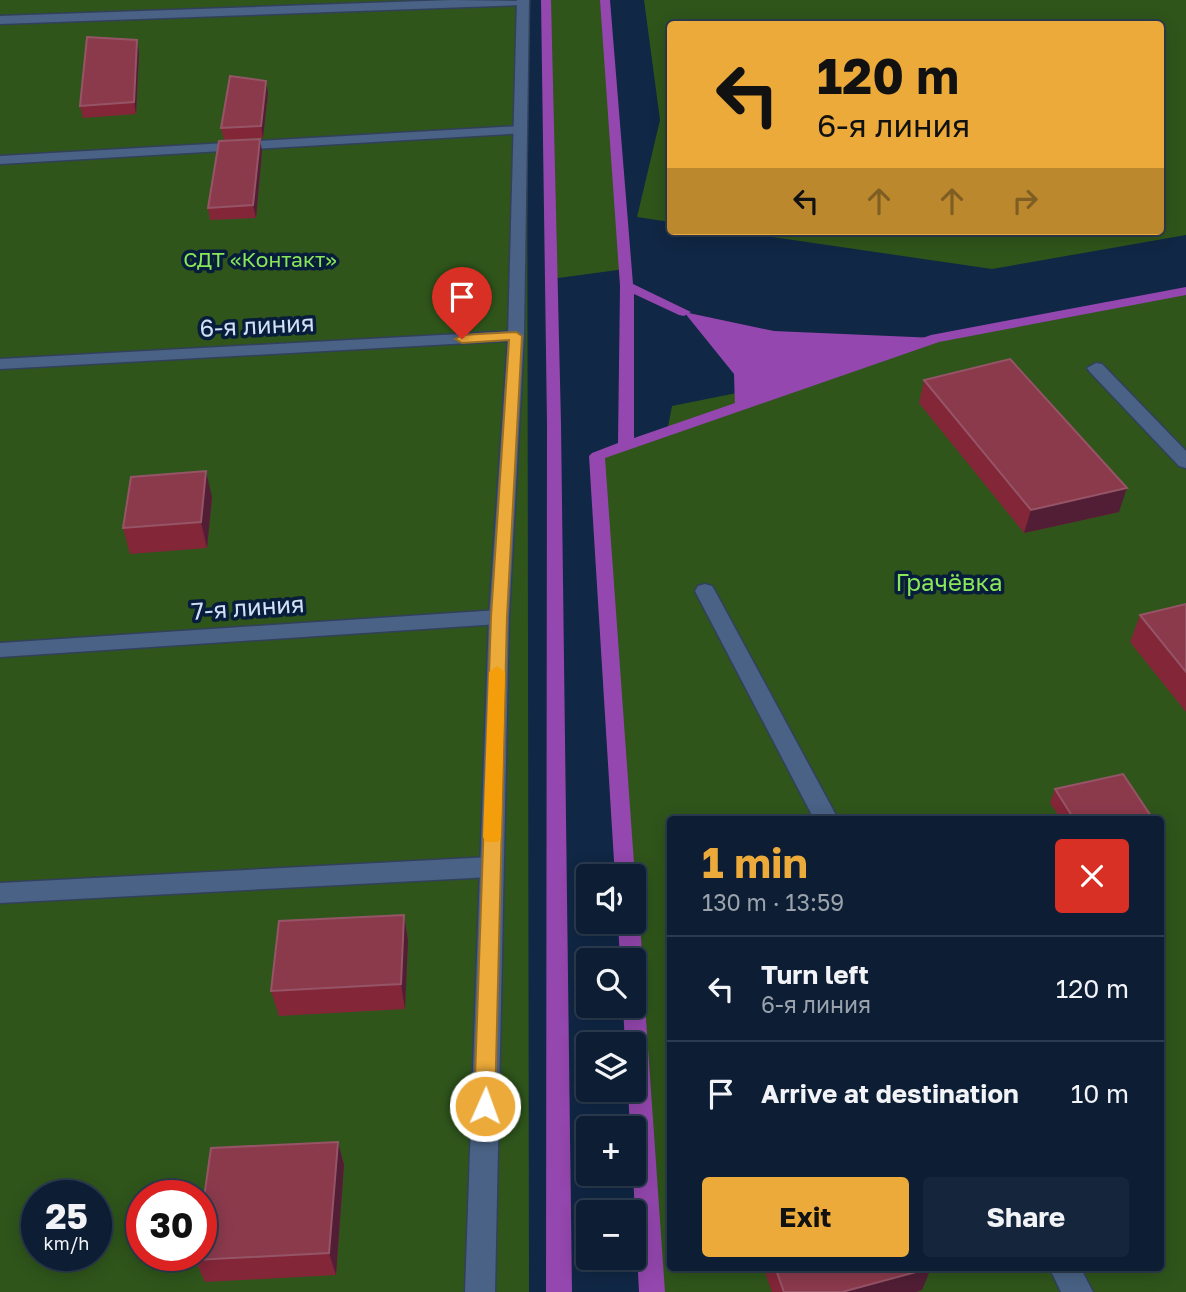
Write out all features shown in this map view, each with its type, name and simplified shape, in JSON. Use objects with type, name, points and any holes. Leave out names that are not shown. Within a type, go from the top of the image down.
[{"type":"street","points":[[0,20],[523,1],[516,336],[499,617],[480,1292]]},
{"type":"street","points":[[0,160],[520,130]]},
{"type":"street","name":"6-я линия","points":[[0,364],[516,336]]},
{"type":"street","points":[[1096,368],[1186,462]]},
{"type":"street","points":[[705,591],[824,816]]},
{"type":"street","name":"7-я линия","points":[[0,650],[499,617]]},
{"type":"street","points":[[0,893],[491,867]]},
{"type":"street","points":[[1066,1271],[1078,1292]]},
{"type":"green space","name":"СДТ «Контакт»","points":[[0,0],[527,0],[529,1292],[0,1292]]},
{"type":"green space","points":[[546,0],[605,0],[625,269],[551,279]]},
{"type":"green space","points":[[644,0],[1186,0],[1186,235],[992,269],[758,235],[1164,235],[1164,21],[667,21],[667,222],[637,217],[660,120]]},
{"type":"green space","name":"Грачёвка","points":[[1186,291],[1186,1292],[652,1292],[645,1186],[646,1116],[641,1116],[640,1102],[646,1102],[646,1032],[636,1032],[635,1018],[646,1018],[646,948],[630,948],[629,934],[646,934],[646,864],[624,864],[597,456],[667,432],[672,406],[831,374],[936,338]]},
{"type":"shaded area","points":[[684,312],[774,331],[936,338],[735,408],[734,374]]},
{"type":"building","points":[[87,37],[137,40],[134,102],[80,106]]},
{"type":"building","points":[[230,76],[266,81],[261,126],[221,128]]},
{"type":"building","points":[[260,139],[253,205],[208,208],[219,141]]},
{"type":"building","points":[[1010,359],[1127,488],[1031,510],[924,380]]},
{"type":"building","points":[[206,471],[201,522],[123,528],[131,477]]},
{"type":"building","points":[[1186,604],[1186,672],[1140,615]]},
{"type":"building","points":[[1123,774],[1151,816],[1072,816],[1055,789]]},
{"type":"building","points":[[404,915],[401,984],[271,991],[279,921]]},
{"type":"building","points":[[338,1142],[329,1253],[217,1259],[217,1180],[206,1180],[211,1148]]},
{"type":"building","points":[[776,1271],[920,1271],[842,1292],[784,1292]]},
{"type":"waterway","points":[[546,0],[554,423],[559,1292]]},
{"type":"waterway","points":[[605,0],[627,286]]},
{"type":"waterway","points":[[626,446],[627,286]]},
{"type":"waterway","points":[[627,286],[684,312]]},
{"type":"waterway","points":[[626,446],[936,338],[1186,291]]},
{"type":"waterway","points":[[624,864],[597,456],[626,446]]},
{"type":"waterway","points":[[629,934],[630,948]]},
{"type":"waterway","points":[[635,1018],[652,1292]]},
{"type":"slow traffic","points":[[492,837],[497,672]]},
{"type":"route","points":[[462,339],[516,336],[499,617],[485,1106]]}]
